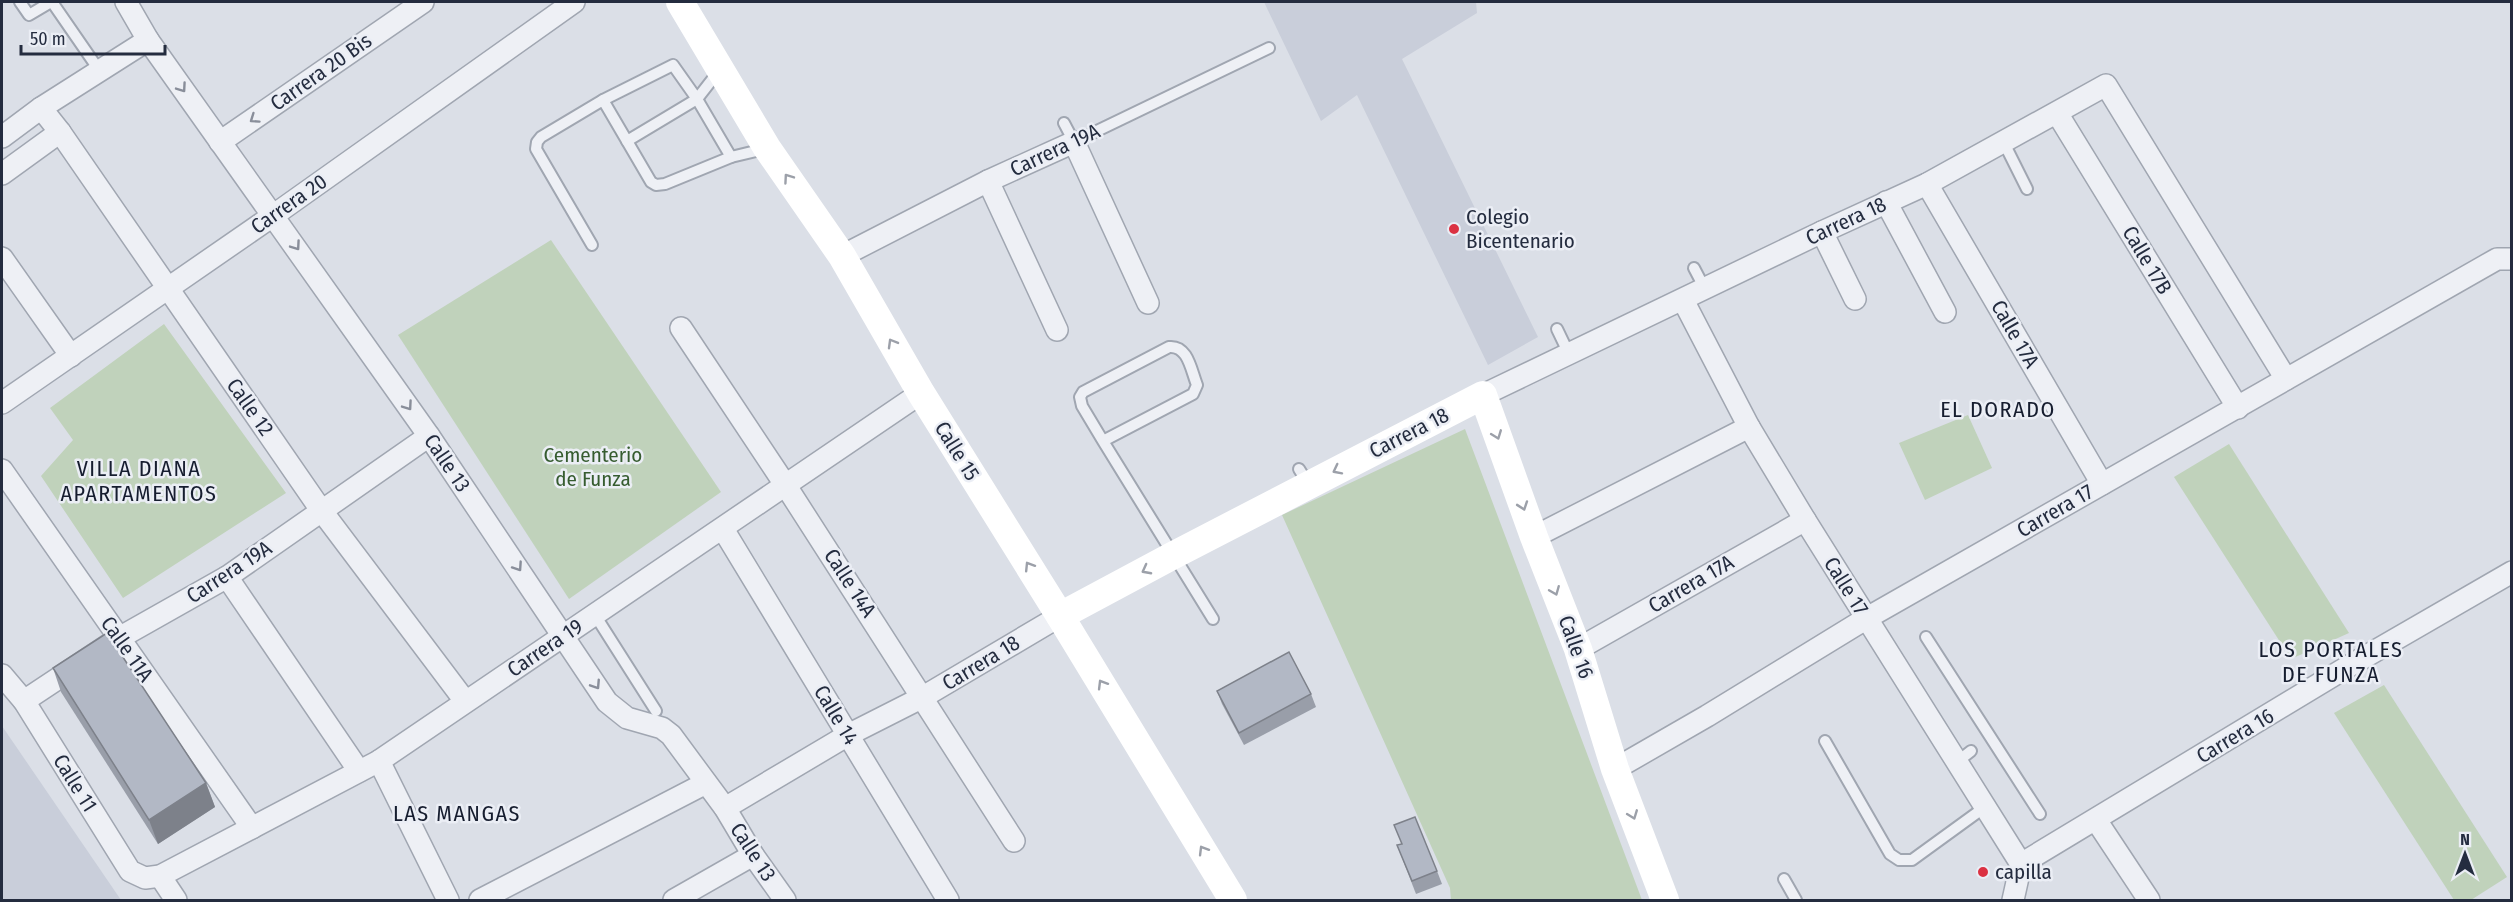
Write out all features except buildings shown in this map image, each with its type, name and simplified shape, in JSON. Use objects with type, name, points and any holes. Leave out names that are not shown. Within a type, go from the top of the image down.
[{"type":"street","name":"Carrera 20","points":[[2,404],[574,2]]},
{"type":"street","name":"Calle 15","points":[[680,2],[767,148],[842,256],[921,393],[1233,900]]},
{"type":"street","name":"Carrera 20 Bis","points":[[220,142],[419,3]]},
{"type":"street","name":"Calle 13","points":[[133,4],[148,40],[429,436],[607,702],[627,718],[662,728],[671,735],[725,808],[753,855],[785,900]]},
{"type":"street","points":[[2,134],[148,40]]},
{"type":"street","name":"Carrera 18","points":[[725,808],[848,735],[923,697],[1060,616],[1172,556],[1304,477],[1483,395],[1821,232],[1927,184],[2106,86],[2286,379]]},
{"type":"street","name":"Calle 12","points":[[41,108],[60,132],[321,510],[465,701]]},
{"type":"street","name":"Calle 17B","points":[[2057,113],[2238,408]]},
{"type":"street","points":[[2,174],[60,132]]},
{"type":"street","points":[[1074,142],[1148,303]]},
{"type":"street","name":"Carrera 19A","points":[[842,256],[988,181],[1074,142]]},
{"type":"street","points":[[988,181],[1057,330]]},
{"type":"street","name":"Calle 17A","points":[[1927,184],[2102,484]]},
{"type":"street","points":[[1886,202],[1945,312]]},
{"type":"street","points":[[1821,232],[1855,299]]},
{"type":"street","points":[[2,258],[71,356]]},
{"type":"street","name":"Carrera 17","points":[[1615,769],[1707,717],[1867,618],[2286,379],[2504,259]]},
{"type":"street","name":"Calle 17","points":[[1683,300],[1749,427],[1867,618],[1964,756],[1985,807],[2021,864]]},
{"type":"street","name":"Calle 14A","points":[[681,328],[923,697],[1014,842]]},
{"type":"street","name":"Carrera 19","points":[[157,876],[379,761],[921,393]]},
{"type":"street","name":"Calle 16","points":[[1483,395],[1534,537],[1578,649],[1615,769],[1665,900]]},
{"type":"street","points":[[1534,537],[1749,427]]},
{"type":"street","name":"Carrera 19A","points":[[24,701],[119,638],[227,577],[429,436]]},
{"type":"street","name":"Calle 11A","points":[[2,470],[252,828]]},
{"type":"street","name":"Carrera 17A","points":[[1578,649],[1805,520]]},
{"type":"street","name":"Calle 14","points":[[723,529],[948,900]]},
{"type":"street","name":"Carrera 16","points":[[2021,864],[2344,669],[2511,573]]},
{"type":"street","points":[[227,577],[359,771]]},
{"type":"street","name":"Calle 11","points":[[2,676],[24,701],[130,871],[145,878],[157,876]]},
{"type":"street","points":[[379,761],[448,900]]},
{"type":"street","points":[[483,900],[706,783]]},
{"type":"street","points":[[2096,820],[2149,900]]},
{"type":"street","points":[[674,900],[753,855]]},
{"type":"street","points":[[2013,900],[2021,864]]},
{"type":"street","points":[[157,876],[176,900]]},
{"type":"lane","points":[[20,2],[29,15],[52,2],[99,70]]},
{"type":"lane","name":"Carrera 19A","points":[[1074,142],[1269,48]]},
{"type":"lane","points":[[592,245],[536,149],[541,137],[603,100],[673,65],[697,99],[731,157]]},
{"type":"lane","points":[[627,141],[697,99],[720,69]]},
{"type":"lane","points":[[603,100],[651,182],[656,185],[665,184],[731,157],[767,148]]},
{"type":"lane","points":[[1064,123],[1074,142]]},
{"type":"lane","points":[[2003,141],[2027,189]]},
{"type":"lane","points":[[1694,268],[1705,289]]},
{"type":"lane","points":[[1557,329],[1569,354]]},
{"type":"lane","points":[[1103,441],[1193,394],[1197,385],[1184,350],[1177,346],[1169,347],[1083,392],[1080,397],[1082,406],[1103,441],[1172,556],[1213,619]]},
{"type":"lane","points":[[595,615],[656,711]]},
{"type":"lane","points":[[1926,637],[2040,814]]},
{"type":"lane","points":[[1825,741],[1890,854],[1899,860],[1912,860],[1985,807]]},
{"type":"lane","points":[[1784,879],[1796,900]]},
{"type":"shaded area","name":"Colegio Bicentenario","points":[[1264,2],[1476,2],[1477,13],[1402,59],[1538,337],[1488,365],[1357,95],[1321,121]]},
{"type":"shaded area","points":[[2,726],[121,900],[2,900]]},
{"type":"green space","name":"Cementerio de Funza","points":[[551,240],[721,492],[569,599],[398,335]]},
{"type":"green space","points":[[164,324],[286,493],[123,598],[41,476],[73,440],[50,408]]},
{"type":"green space","points":[[1968,415],[1992,468],[1925,500],[1899,443]]},
{"type":"green space","points":[[1465,429],[1642,900],[1451,900],[1450,888],[1282,515]]},
{"type":"green space","points":[[2229,444],[2349,633],[2291,659],[2174,477]]},
{"type":"green space","points":[[2384,685],[2507,877],[2471,900],[2454,900],[2334,713]]},
{"type":"place","name":"Colegio Bicentenario","points":[[1454,229]]},
{"type":"place","name":"capilla","points":[[1983,872]]},
{"type":"district","name":"EL DORADO","points":[[1998,409]]},
{"type":"district","name":"VILLA DIANA APARTAMENTOS","points":[[139,480]]},
{"type":"district","name":"LOS PORTALES DE FUNZA","points":[[2331,662]]},
{"type":"district","name":"LAS MANGAS","points":[[457,813]]}]
